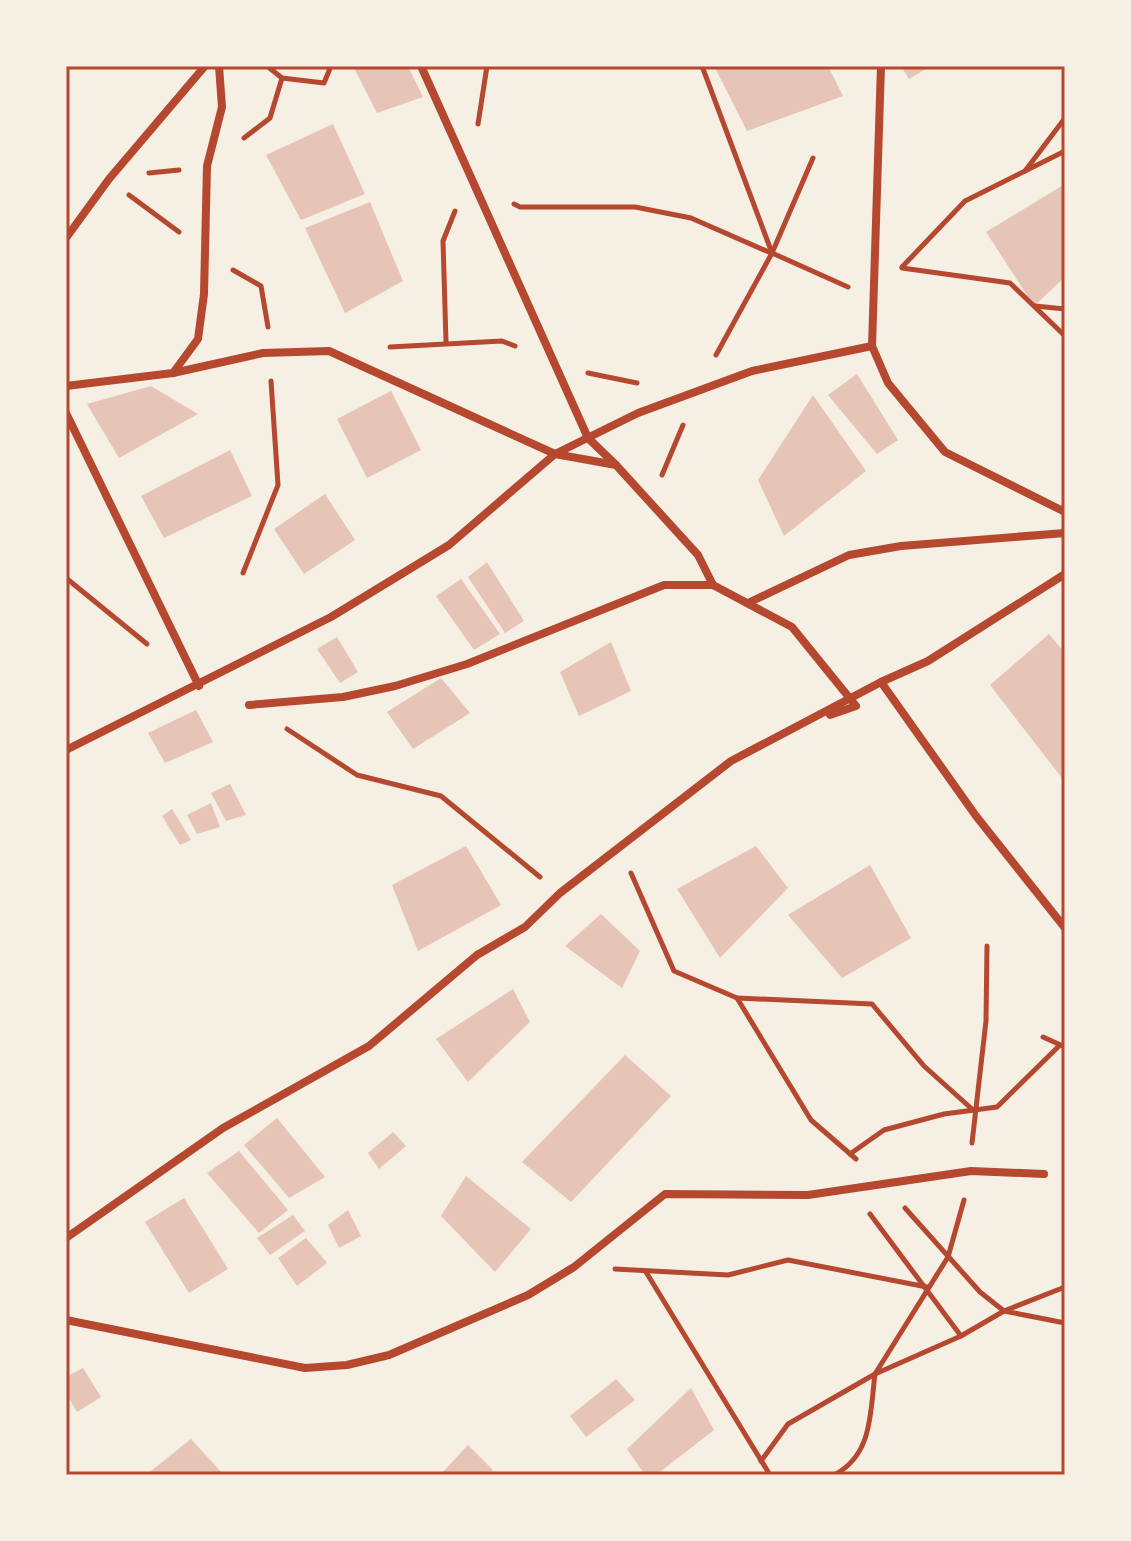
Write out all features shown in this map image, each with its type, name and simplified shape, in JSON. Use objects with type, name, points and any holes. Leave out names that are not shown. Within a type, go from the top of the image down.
[{"type":"street","points":[[66,238],[109,179],[205,66]]},
{"type":"street","points":[[173,373],[198,339],[204,294],[207,166],[222,107],[219,66]]},
{"type":"street","points":[[421,66],[588,438],[698,555],[713,585]]},
{"type":"street","points":[[881,66],[872,346],[888,383],[945,452],[1065,512]]},
{"type":"street","points":[[66,750],[199,686],[331,617],[449,545],[555,454],[638,413],[752,371],[872,346]]},
{"type":"street","points":[[66,386],[173,373],[271,352],[329,351],[555,454],[616,465]]},
{"type":"street","points":[[66,413],[199,686]]},
{"type":"street","points":[[750,602],[849,555],[901,546],[1065,533]]},
{"type":"street","points":[[66,1238],[223,1128],[369,1046],[477,955],[525,927],[560,893],[731,761],[814,720],[881,682],[928,661],[1065,574]]},
{"type":"street","points":[[249,705],[343,697],[395,686],[467,664],[664,585],[713,585],[792,627],[851,699]]},
{"type":"street","points":[[881,682],[976,816],[1065,928]]},
{"type":"street","points":[[66,1320],[305,1368],[347,1365],[389,1355],[528,1295],[574,1267],[665,1194],[808,1195],[971,1171],[1044,1174]]},
{"type":"path","points":[[267,66],[282,78],[324,83],[331,66]]},
{"type":"path","points":[[702,66],[772,253]]},
{"type":"path","points":[[1025,171],[1065,118]]},
{"type":"path","points":[[446,342],[443,241],[469,177],[520,207],[635,207],[691,218],[872,298],[965,201],[1065,151]]},
{"type":"path","points":[[650,506],[697,391],[772,253],[813,158]]},
{"type":"path","points":[[901,268],[1010,283],[1065,336]]},
{"type":"path","points":[[1034,306],[1065,309]]},
{"type":"path","points":[[388,347],[502,341],[553,363],[606,378],[697,391]]},
{"type":"path","points":[[243,573],[278,485],[271,352]]},
{"type":"path","points":[[66,578],[149,646]]},
{"type":"path","points":[[249,705],[264,711],[307,745],[357,775],[441,796],[560,893]]},
{"type":"path","points":[[619,847],[674,971],[737,998],[872,1004],[924,1066],[973,1111]]},
{"type":"path","points":[[834,1475],[847,1469],[866,1444],[875,1374],[948,1257],[971,1171],[973,1111],[986,1021],[987,946]]},
{"type":"path","points":[[737,998],[811,1120],[885,1183],[980,1292],[1004,1311],[1065,1323]]},
{"type":"path","points":[[850,1154],[884,1130],[997,1107],[1063,1046],[1043,1037]]},
{"type":"path","points":[[848,1188],[927,1287],[961,1336]]},
{"type":"path","points":[[574,1267],[728,1275],[788,1260],[927,1287]]},
{"type":"path","points":[[645,1271],[770,1475]]},
{"type":"path","points":[[761,1461],[788,1424],[875,1374],[961,1336],[1004,1311],[1065,1287]]},
{"type":"building","points":[[353,66],[408,66],[423,97],[377,113]]},
{"type":"building","points":[[714,66],[828,66],[843,96],[747,131]]},
{"type":"building","points":[[901,66],[931,66],[909,79]]},
{"type":"building","points":[[333,124],[365,194],[301,220],[266,155]]},
{"type":"building","points":[[1065,184],[1065,277],[1034,306],[986,232]]},
{"type":"building","points":[[370,202],[403,281],[345,313],[305,228]]},
{"type":"building","points":[[857,374],[898,440],[877,454],[828,395]]},
{"type":"building","points":[[151,386],[198,414],[119,458],[87,404]]},
{"type":"building","points":[[391,391],[421,450],[367,478],[337,419]]},
{"type":"building","points":[[813,395],[866,471],[784,536],[758,480]]},
{"type":"building","points":[[230,450],[252,496],[164,538],[141,496]]},
{"type":"building","points":[[325,494],[355,540],[304,574],[274,529]]},
{"type":"building","points":[[487,562],[524,621],[505,633],[468,577]]},
{"type":"building","points":[[461,579],[500,634],[474,650],[436,596]]},
{"type":"building","points":[[1049,634],[1065,653],[1065,782],[990,685]]},
{"type":"building","points":[[337,637],[358,672],[340,683],[317,649]]},
{"type":"building","points":[[611,642],[631,691],[579,716],[560,672]]},
{"type":"building","points":[[441,678],[470,713],[413,749],[387,712]]},
{"type":"building","points":[[196,710],[213,742],[165,763],[148,733]]},
{"type":"building","points":[[230,784],[246,815],[226,821],[211,793]]},
{"type":"building","points":[[211,803],[220,827],[197,834],[187,815]]},
{"type":"building","points":[[172,809],[191,840],[180,845],[162,816]]},
{"type":"building","points":[[466,846],[501,905],[418,951],[392,885]]},
{"type":"building","points":[[756,846],[788,888],[720,958],[677,889]]},
{"type":"building","points":[[870,865],[911,938],[842,978],[788,915]]},
{"type":"building","points":[[601,914],[640,951],[622,988],[565,946]]},
{"type":"building","points":[[513,989],[530,1022],[468,1082],[436,1039]]},
{"type":"building","points":[[625,1055],[671,1096],[571,1202],[522,1162]]},
{"type":"building","points":[[277,1118],[325,1177],[289,1198],[244,1145]]},
{"type":"building","points":[[393,1132],[406,1146],[379,1169],[368,1153]]},
{"type":"building","points":[[239,1151],[288,1210],[259,1233],[207,1173]]},
{"type":"building","points":[[466,1176],[531,1229],[495,1272],[441,1216]]},
{"type":"building","points":[[184,1198],[228,1269],[189,1293],[145,1222]]},
{"type":"building","points":[[348,1210],[361,1236],[339,1248],[328,1225]]},
{"type":"building","points":[[293,1215],[305,1231],[270,1255],[257,1238]]},
{"type":"building","points":[[306,1238],[327,1263],[297,1286],[278,1258]]},
{"type":"building","points":[[83,1368],[101,1397],[77,1412],[66,1393],[66,1377]]},
{"type":"building","points":[[616,1379],[635,1400],[586,1437],[570,1416]]},
{"type":"building","points":[[691,1388],[714,1430],[656,1475],[645,1475],[627,1449]]},
{"type":"building","points":[[191,1439],[224,1475],[146,1475]]},
{"type":"building","points":[[468,1445],[493,1470],[488,1475],[440,1475]]}]
